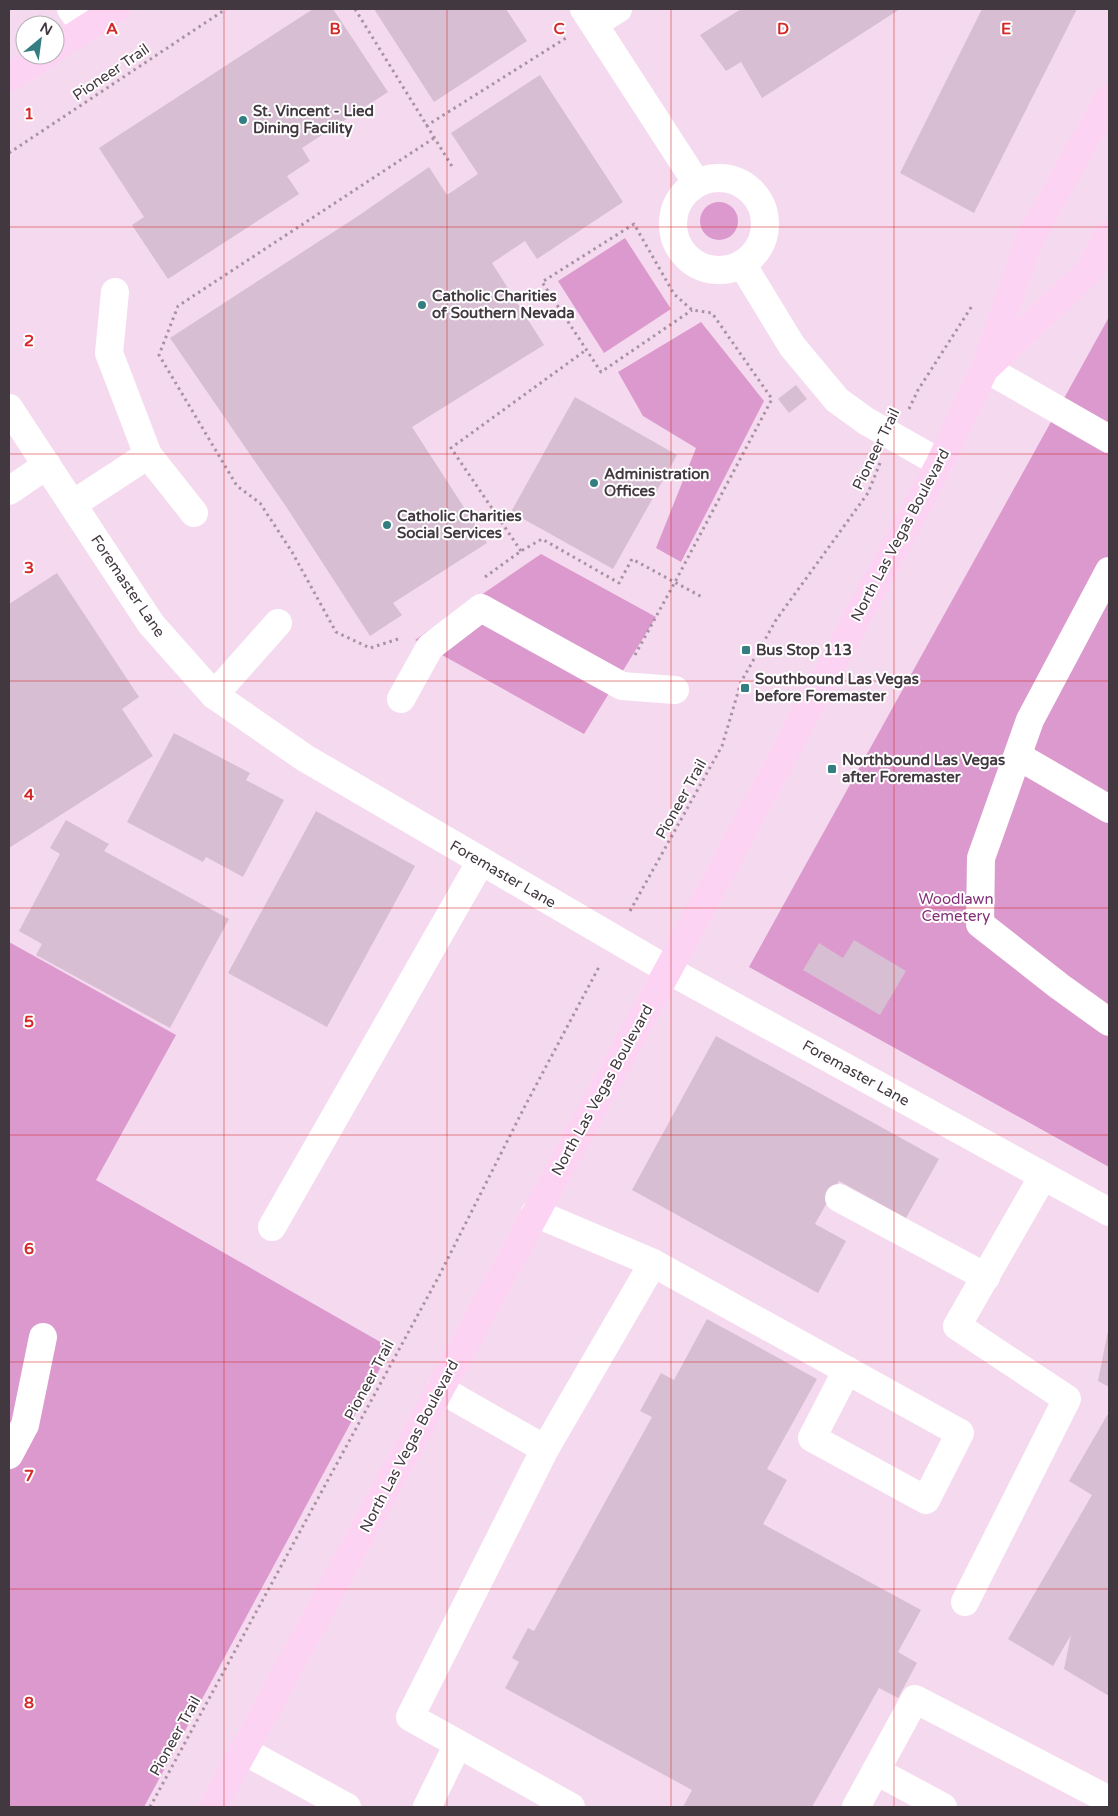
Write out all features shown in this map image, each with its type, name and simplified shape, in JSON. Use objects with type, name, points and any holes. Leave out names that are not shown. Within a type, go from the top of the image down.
[{"type":"main road","points":[[65,36],[79,18],[116,9]]},
{"type":"main road","points":[[9,78],[29,65]]},
{"type":"main road","name":"North Las Vegas Boulevard","points":[[213,1807],[668,970],[940,463],[985,368],[1029,240],[1109,98]]},
{"type":"main road","name":"North Las Vegas Boulevard","points":[[985,368],[1089,270],[1109,234]]},
{"type":"street","points":[[618,9],[583,23],[696,182]]},
{"type":"street","points":[[711,178],[727,178],[742,183],[754,193],[762,206],[766,220],[765,235],[759,249],[749,260],[742,264],[736,268],[706,269],[693,262],[682,252],[674,237],[672,222],[675,206],[684,193],[696,182],[711,178]]},
{"type":"street","points":[[742,264],[792,346],[837,400],[866,421],[940,463]]},
{"type":"street","points":[[115,292],[109,353],[148,455],[194,513]]},
{"type":"street","points":[[985,368],[1109,439]]},
{"type":"street","name":"Foremaster Lane","points":[[9,408],[151,624],[214,695],[305,758],[668,970],[1109,1212]]},
{"type":"street","points":[[73,504],[148,455]]},
{"type":"street","points":[[9,491],[47,465]]},
{"type":"street","points":[[1109,571],[1030,720],[981,858],[980,924],[1059,986],[1109,1022]]},
{"type":"street","points":[[401,700],[430,647],[481,608],[622,686],[675,690]]},
{"type":"street","points":[[214,695],[278,623]]},
{"type":"street","points":[[1018,756],[1109,809]]},
{"type":"street","points":[[272,1227],[481,861]]},
{"type":"street","points":[[965,1602],[1067,1399],[958,1326],[1044,1176]]},
{"type":"street","points":[[839,1198],[986,1277]]},
{"type":"street","points":[[535,1213],[653,1263],[960,1433],[926,1500],[812,1438],[846,1370]]},
{"type":"street","points":[[571,1807],[410,1717],[545,1449],[653,1263]]},
{"type":"street","points":[[9,1455],[25,1425],[43,1336]]},
{"type":"street","points":[[440,1389],[545,1449]]},
{"type":"street","points":[[856,1807],[915,1699],[1109,1800]]},
{"type":"street","points":[[427,1807],[458,1744]]},
{"type":"street","points":[[244,1751],[347,1807]]},
{"type":"street","points":[[876,1771],[942,1807]]},
{"type":"path","name":"Pioneer Trail","points":[[9,153],[226,9]]},
{"type":"path","points":[[354,9],[453,168]]},
{"type":"path","points":[[426,126],[583,23]]},
{"type":"path","points":[[401,639],[370,648],[336,632],[292,552],[260,502],[237,486],[159,355],[178,306],[434,138]]},
{"type":"path","points":[[634,656],[772,399],[712,312],[692,310],[674,294],[634,224],[542,282],[601,372],[692,310]]},
{"type":"path","name":"Pioneer Trail","points":[[637,896],[653,872],[722,746],[741,682],[776,620],[868,493],[881,461],[918,390],[976,298]]},
{"type":"path","points":[[520,551],[451,448],[586,350]]},
{"type":"path","points":[[481,580],[520,551],[542,539],[619,583],[632,559],[702,597]]},
{"type":"path","name":"Pioneer Trail","points":[[150,1807],[439,1276],[525,1106],[602,961]]},
{"type":"green space","points":[[719,202],[726,203],[732,208],[737,214],[737,228],[732,234],[726,239],[719,240],[712,239],[706,234],[701,228],[700,221],[701,214],[706,208],[712,203]]},
{"type":"green space","points":[[625,238],[671,309],[604,353],[558,281]]},
{"type":"green space","name":"Woodlawn Cemetery","points":[[1109,317],[1109,1167],[749,967]]},
{"type":"green space","points":[[701,322],[764,401],[681,562],[656,548],[696,448],[643,416],[618,372]]},
{"type":"green space","points":[[541,554],[656,617],[584,734],[415,640]]},
{"type":"green space","points":[[9,942],[176,1035],[96,1180],[391,1348],[144,1807],[9,1807]]},
{"type":"building","name":"St. Vincent - Lied Dining Facility","points":[[313,9],[333,9],[388,92],[302,148],[310,161],[287,176],[299,194],[168,279],[132,225],[144,217],[99,148]]},
{"type":"building","points":[[374,9],[506,9],[527,41],[434,102]]},
{"type":"building","points":[[741,9],[900,9],[762,98],[741,62],[726,71],[700,35]]},
{"type":"building","points":[[982,9],[1077,9],[974,213],[900,173]]},
{"type":"building","points":[[540,75],[623,202],[537,259],[525,241],[492,263],[544,345],[412,427],[487,543],[393,603],[402,615],[370,636],[287,508],[170,338],[358,216],[429,167],[447,195],[478,174],[451,133]]},
{"type":"building","points":[[796,385],[807,399],[789,413],[778,399]]},
{"type":"building","name":"Administration Offices","points":[[575,397],[677,455],[613,569],[511,512]]},
{"type":"building","points":[[57,573],[139,697],[122,709],[153,756],[9,848],[9,604]]},
{"type":"building","points":[[174,733],[250,773],[246,780],[284,800],[243,877],[206,857],[203,862],[127,822]]},
{"type":"building","points":[[316,811],[415,866],[327,1027],[228,973]]},
{"type":"building","points":[[66,820],[109,844],[104,851],[229,919],[170,1028],[36,955],[42,944],[19,931],[60,854],[50,848]]},
{"type":"building","points":[[854,940],[906,971],[880,1015],[803,970],[819,943],[843,958]]},
{"type":"building","points":[[716,1036],[939,1159],[906,1218],[839,1181],[815,1224],[846,1241],[818,1293],[632,1190]]},
{"type":"building","points":[[707,1319],[817,1379],[767,1469],[787,1480],[763,1524],[921,1610],[898,1652],[917,1663],[898,1698],[879,1688],[812,1807],[683,1807],[692,1790],[505,1688],[519,1662],[512,1658],[528,1628],[534,1631],[652,1417],[640,1411],[661,1373],[674,1380]]},
{"type":"building","points":[[1109,1331],[1109,1387],[1098,1381]]},
{"type":"building","points":[[1109,1412],[1109,1696],[1064,1669],[1071,1635],[1053,1666],[1008,1639],[1092,1495],[1069,1481]]},
{"type":"place","name":"St. Vincent - Lied Dining Facility","points":[[243,120]]},
{"type":"place","name":"Catholic Charities of Southern Nevada","points":[[422,305]]},
{"type":"place","name":"Administration Offices","points":[[594,483]]},
{"type":"place","name":"Catholic Charities Social Services","points":[[387,525]]},
{"type":"place","name":"Bus Stop 113","points":[[746,650]]},
{"type":"place","name":"Southbound Las Vegas before Foremaster","points":[[745,688]]},
{"type":"place","name":"Northbound Las Vegas after Foremaster","points":[[832,769]]}]
